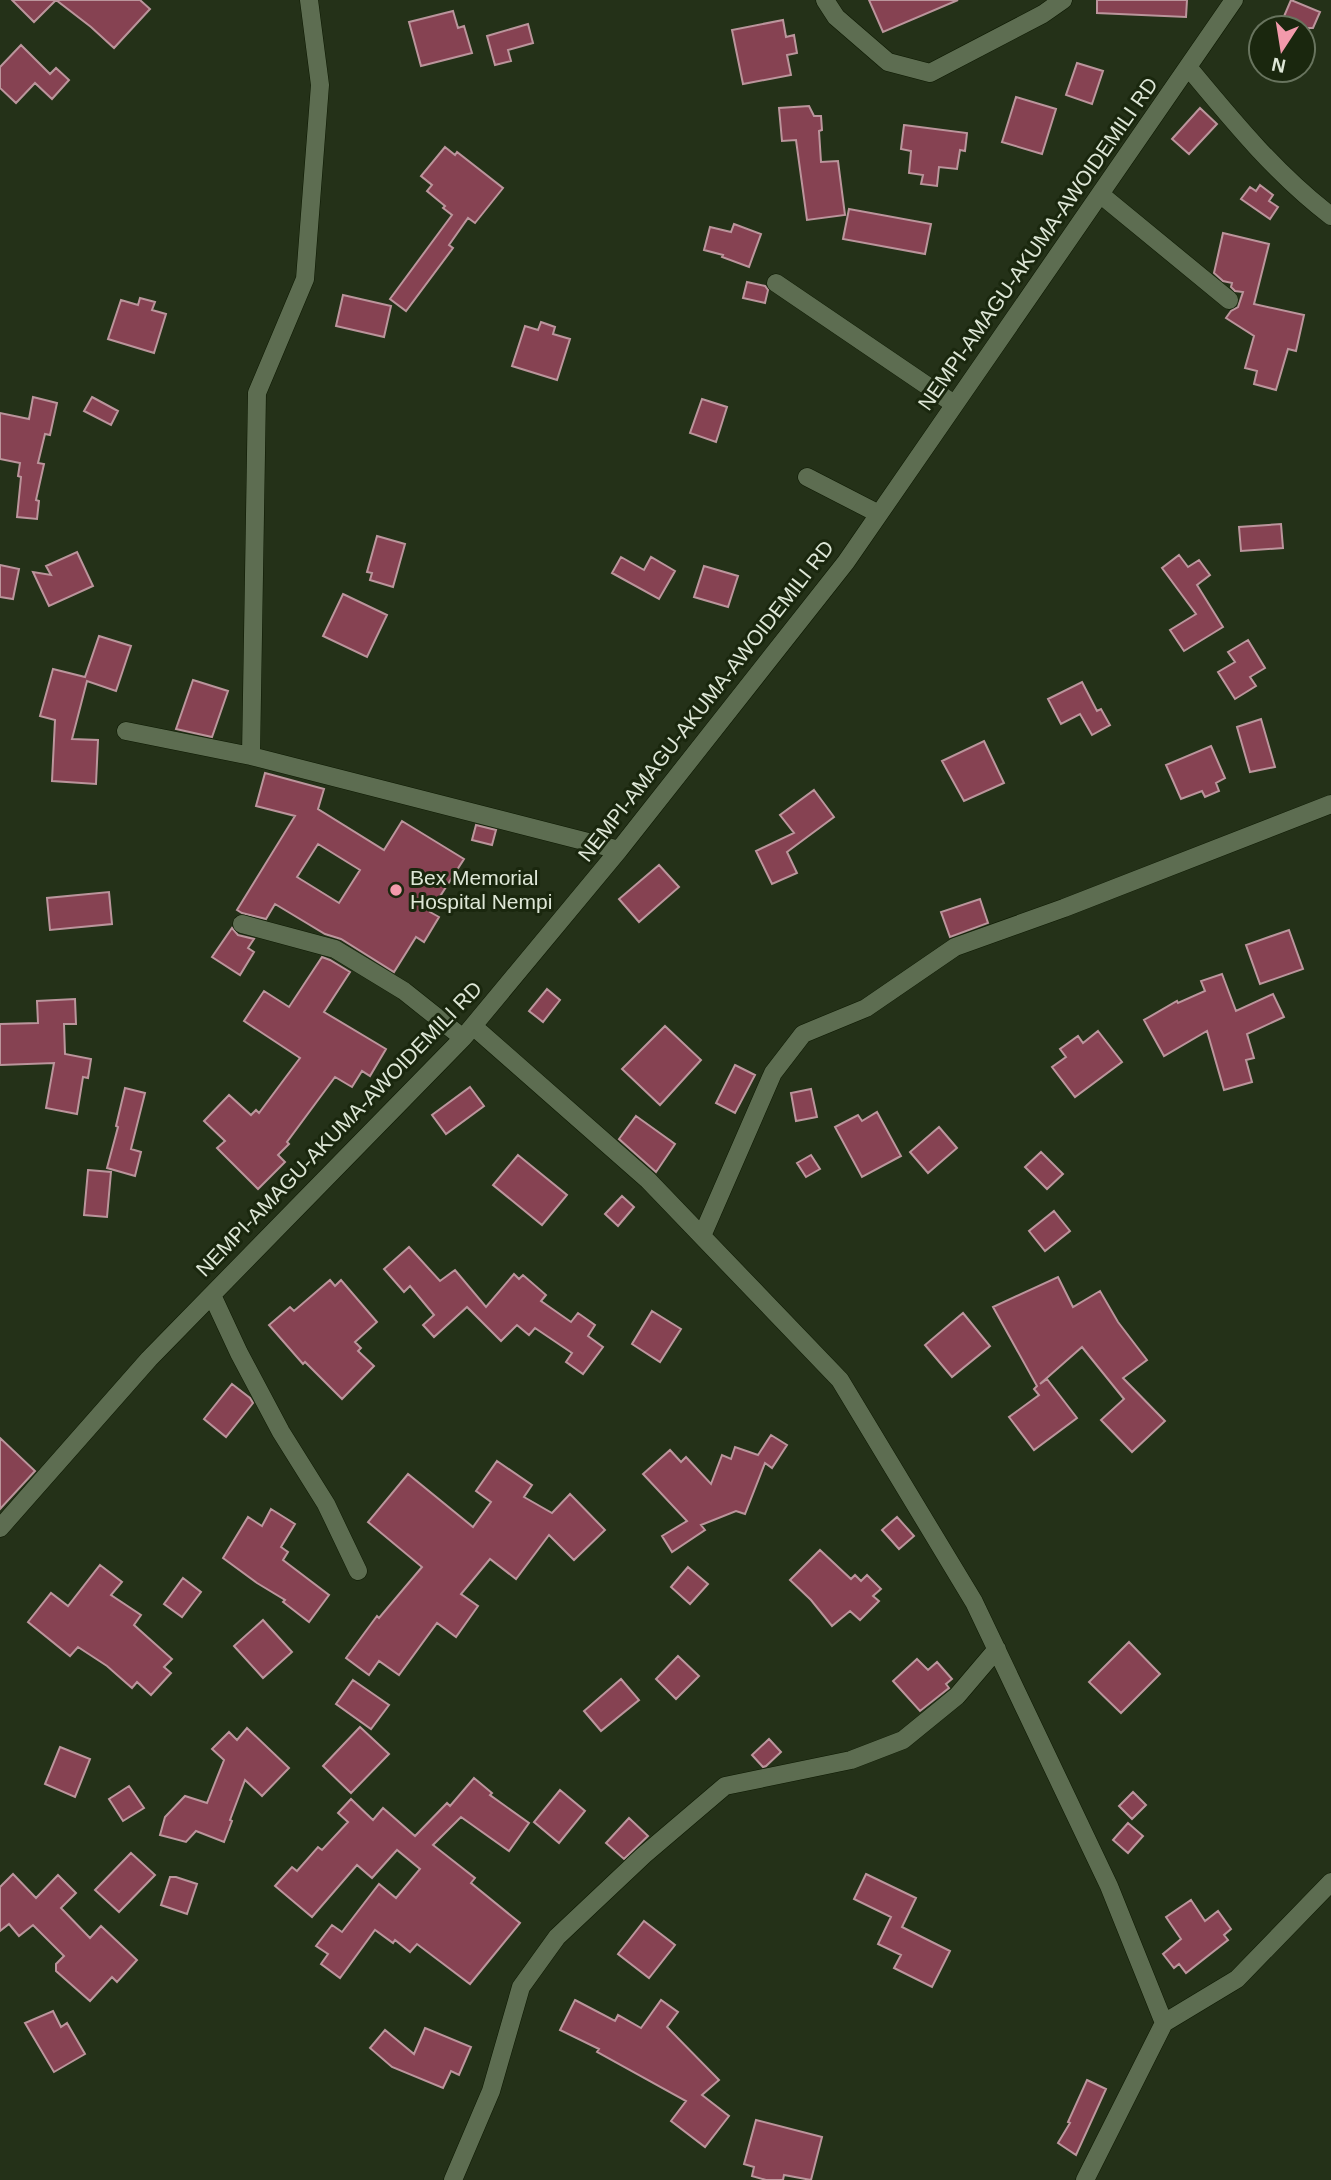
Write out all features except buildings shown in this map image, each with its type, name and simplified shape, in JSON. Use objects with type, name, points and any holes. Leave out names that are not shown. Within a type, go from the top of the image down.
[{"type":"street","points":[[251,756],[257,393],[305,279],[320,85],[309,0]]},
{"type":"street","points":[[825,0],[836,17],[888,62],[930,73],[1043,14],[1063,0]]},
{"type":"street","name":"NEMPI-AMAGU-AKUMA-AWOIDEMILI RD","points":[[0,1528],[149,1359],[468,1032],[619,850],[846,562],[1234,0]]},
{"type":"street","points":[[1188,67],[1243,134],[1331,216]]},
{"type":"street","points":[[1100,194],[1228,300]]},
{"type":"street","points":[[776,283],[954,404]]},
{"type":"street","points":[[807,477],[879,514]]},
{"type":"street","points":[[126,731],[251,756],[619,850]]},
{"type":"street","points":[[702,1236],[773,1073],[803,1034],[866,1008],[955,947],[1064,908],[1331,804]]},
{"type":"street","points":[[242,924],[335,949],[468,1032],[648,1180],[840,1380],[974,1602],[1109,1886],[1164,2024]]},
{"type":"street","points":[[212,1295],[239,1353],[281,1432],[326,1504],[358,1571]]},
{"type":"street","points":[[460,2178],[491,2091],[521,1987],[557,1937],[724,1786],[850,1760],[904,1740],[957,1696],[997,1649]]},
{"type":"street","points":[[1085,2180],[1164,2024],[1237,1979],[1331,1882]]},
{"type":"place","name":"Bex Memorial Hospital Nempi","points":[[396,890]]}]
